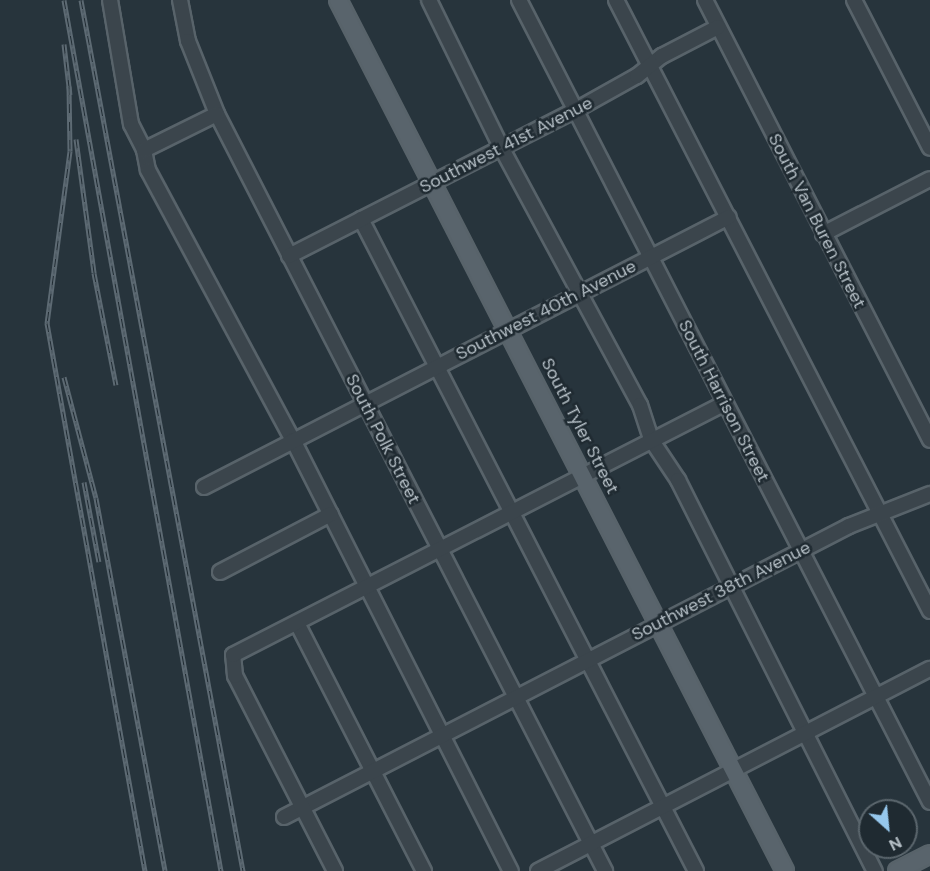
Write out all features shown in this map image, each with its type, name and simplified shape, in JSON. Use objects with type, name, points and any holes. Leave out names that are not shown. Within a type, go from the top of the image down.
[{"type":"main road","name":"South Tyler Street","points":[[338,0],[785,871]]},
{"type":"main road","points":[[897,871],[930,854]]},
{"type":"street","points":[[110,0],[131,124],[144,150],[148,170],[293,440],[512,871]]},
{"type":"street","name":"South Polk Street","points":[[180,0],[188,41],[216,114],[605,871]]},
{"type":"street","points":[[429,0],[501,147],[640,405],[652,441],[678,480],[729,587],[875,871]]},
{"type":"street","name":"South Harrison Street","points":[[519,0],[930,802]]},
{"type":"street","points":[[616,0],[930,611]]},
{"type":"street","name":"South Van Buren Street","points":[[705,0],[930,440]]},
{"type":"street","points":[[854,0],[930,148]]},
{"type":"street","name":"Southwest 41st Avenue","points":[[289,256],[574,111],[718,27]]},
{"type":"street","points":[[144,150],[216,114]]},
{"type":"street","points":[[823,234],[930,179]]},
{"type":"street","name":"Southwest 40th Avenue","points":[[204,486],[508,328],[729,217]]},
{"type":"street","points":[[361,219],[510,513],[696,871]]},
{"type":"street","points":[[335,871],[236,676],[233,655],[725,403]]},
{"type":"street","name":"Southwest 38th Avenue","points":[[284,816],[801,550],[930,494]]},
{"type":"street","points":[[220,572],[331,514]]},
{"type":"street","points":[[297,623],[424,871]]},
{"type":"street","points":[[538,871],[930,669]]},
{"type":"railway","points":[[64,0],[221,871]]},
{"type":"railway","points":[[81,0],[243,871]]},
{"type":"railway","points":[[64,44],[70,95]]},
{"type":"railway","points":[[69,86],[70,151],[47,323],[145,871]]},
{"type":"railway","points":[[76,139],[94,273],[116,385]]},
{"type":"railway","points":[[64,377],[96,498],[165,871]]},
{"type":"railway","points":[[84,482],[99,562]]}]
